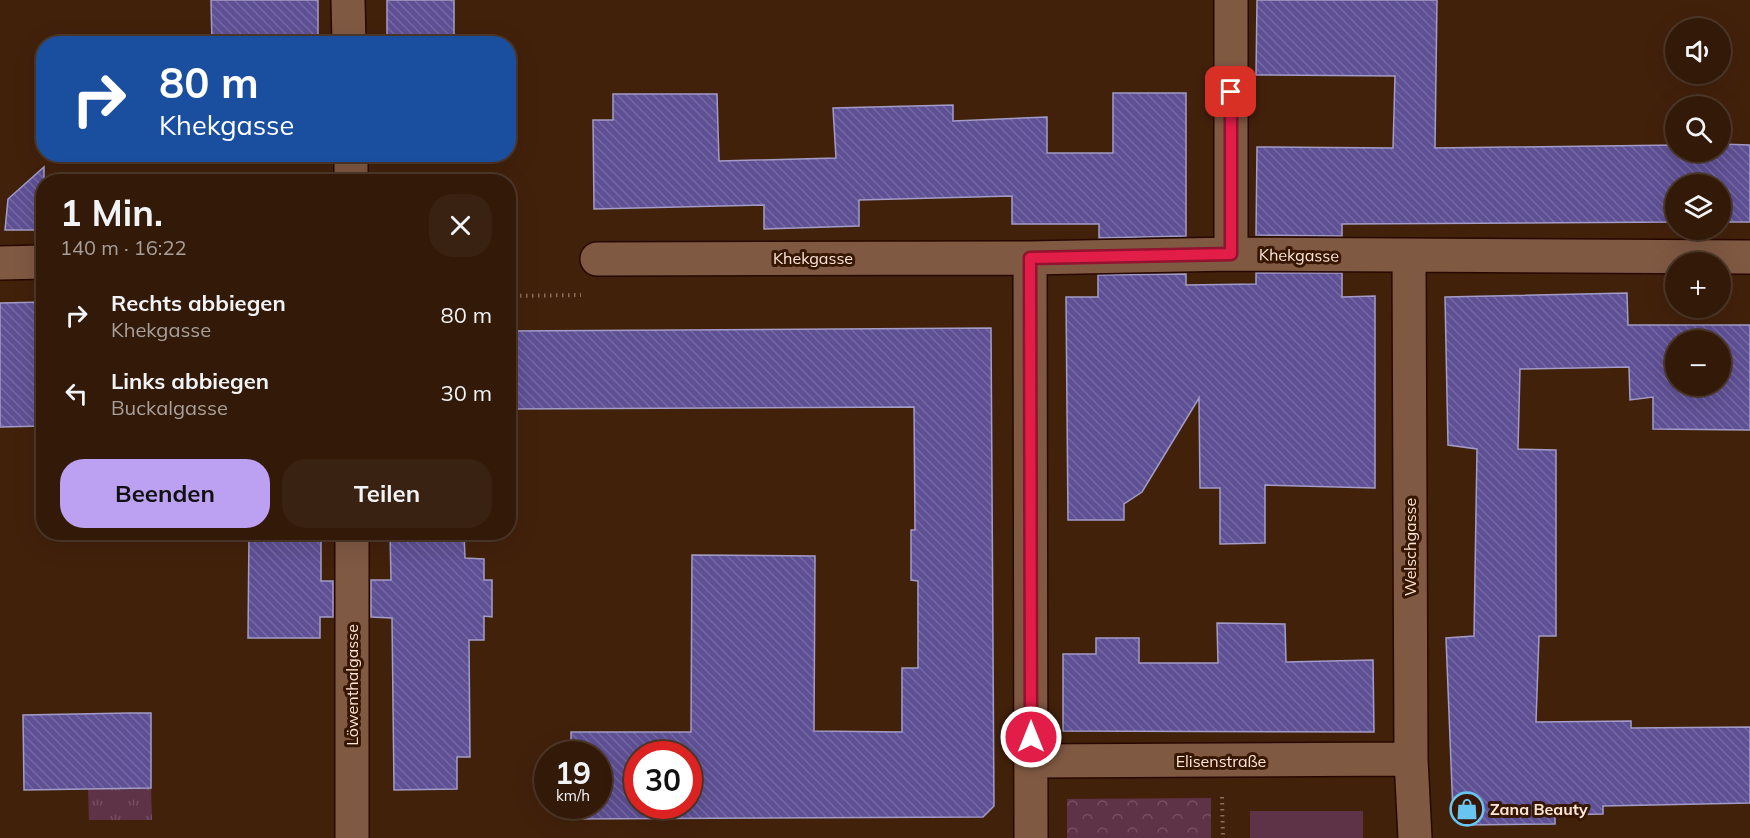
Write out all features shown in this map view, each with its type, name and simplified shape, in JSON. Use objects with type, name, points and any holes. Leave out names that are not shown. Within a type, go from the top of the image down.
[{"type":"street","points":[[348,0],[349,36]]},
{"type":"street","points":[[1231,0],[1231,254]]},
{"type":"street","name":"Khekgasse","points":[[597,258],[1030,258],[1231,254],[1750,257]]},
{"type":"street","name":"Welschgasse","points":[[1409,256],[1411,759],[1414,838]]},
{"type":"street","points":[[1030,258],[1031,838]]},
{"type":"street","points":[[0,263],[36,262]]},
{"type":"street","name":"Löwenthalgasse","points":[[352,540],[352,838]]},
{"type":"street","name":"Elisenstraße","points":[[1031,761],[1411,759]]},
{"type":"path","points":[[516,296],[593,295],[597,258]]},
{"type":"green space","points":[[151,788],[152,820],[89,820],[88,789]]},
{"type":"green space","points":[[1211,798],[1211,838],[1067,838],[1067,799]]},
{"type":"green space","points":[[1250,811],[1363,811],[1363,838],[1250,838]]},
{"type":"building","points":[[211,0],[318,0],[318,36],[212,36]]},
{"type":"building","points":[[387,0],[454,0],[454,36],[387,36]]},
{"type":"building","points":[[1257,0],[1437,0],[1435,148],[1665,145],[1665,162],[1731,162],[1731,144],[1750,145],[1750,222],[1731,222],[1731,174],[1665,174],[1665,222],[1342,224],[1342,236],[1256,235],[1257,147],[1393,148],[1395,76],[1256,75]]},
{"type":"building","points":[[1113,93],[1186,93],[1186,236],[1099,238],[1099,224],[1012,224],[1012,196],[859,200],[859,226],[764,229],[764,205],[594,209],[593,120],[613,120],[613,94],[717,94],[719,161],[836,158],[833,108],[953,105],[953,121],[1047,117],[1047,153],[1113,153]]},
{"type":"building","points":[[44,167],[44,174],[36,174]]},
{"type":"building","points":[[36,174],[36,230],[5,230],[8,199]]},
{"type":"building","points":[[1256,273],[1342,273],[1342,297],[1375,296],[1375,488],[1265,485],[1265,543],[1220,544],[1220,488],[1200,488],[1199,398],[1142,492],[1124,504],[1124,520],[1068,520],[1066,297],[1098,297],[1098,275],[1186,274],[1186,285],[1256,284]]},
{"type":"building","points":[[1627,293],[1628,325],[1750,325],[1750,430],[1653,429],[1653,397],[1630,400],[1629,367],[1520,369],[1518,449],[1556,450],[1556,636],[1539,636],[1536,722],[1631,721],[1631,728],[1750,727],[1750,803],[1603,806],[1603,814],[1555,815],[1555,824],[1464,825],[1453,813],[1446,638],[1474,636],[1477,449],[1448,445],[1445,297]]},
{"type":"building","points":[[36,302],[36,426],[0,427],[0,303]]},
{"type":"building","points":[[991,328],[994,806],[983,817],[702,818],[702,741],[624,741],[624,819],[612,819],[612,741],[571,741],[571,732],[691,732],[692,555],[815,556],[814,731],[902,732],[902,668],[918,668],[918,581],[911,580],[911,530],[915,530],[914,407],[516,409],[516,331]]},
{"type":"building","points":[[249,540],[321,540],[321,581],[333,581],[333,617],[320,617],[320,638],[248,638]]},
{"type":"building","points":[[390,540],[464,540],[465,558],[484,559],[484,580],[492,580],[492,617],[484,616],[484,640],[469,640],[470,757],[457,757],[457,789],[394,790],[392,618],[371,617],[371,580],[391,580]]},
{"type":"building","points":[[1217,623],[1285,624],[1286,662],[1373,660],[1374,732],[1063,731],[1063,654],[1096,654],[1096,638],[1139,638],[1139,663],[1218,663]]},
{"type":"building","points":[[151,713],[151,788],[24,790],[23,715]]},
{"type":"place","name":"Zana Beauty","points":[[1467,809]]},
{"type":"route","points":[[1031,737],[1030,258],[1231,254],[1231,92]]}]
